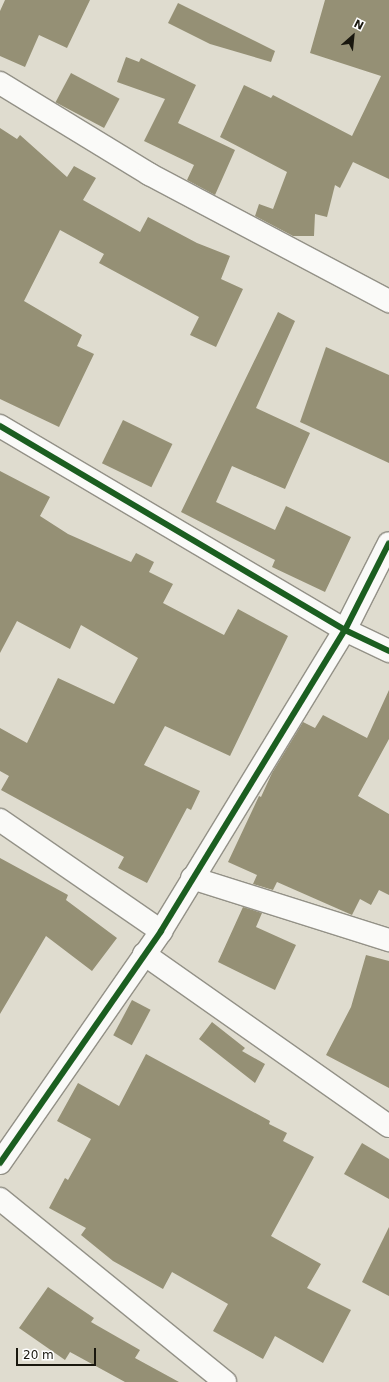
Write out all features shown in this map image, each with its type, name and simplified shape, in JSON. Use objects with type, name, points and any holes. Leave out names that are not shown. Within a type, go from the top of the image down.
[{"type":"street","points":[[0,84],[149,174],[389,301]]},
{"type":"street","points":[[0,426],[345,630],[389,651]]},
{"type":"street","points":[[0,1163],[161,931],[345,630],[389,543]]},
{"type":"street","points":[[0,820],[161,931]]},
{"type":"street","points":[[192,878],[389,940]]},
{"type":"street","points":[[144,954],[389,1126]]},
{"type":"street","points":[[0,1199],[225,1382]]},
{"type":"building","points":[[5,0],[90,0],[67,48],[39,35],[25,67],[0,56],[0,11]]},
{"type":"building","points":[[325,0],[389,0],[389,179],[353,162],[340,188],[335,185],[327,217],[315,214],[314,236],[293,236],[255,216],[259,204],[273,209],[287,172],[220,137],[244,85],[271,98],[273,95],[352,136],[381,76],[310,53]]},
{"type":"building","points":[[178,3],[275,51],[271,62],[210,44],[168,23]]},
{"type":"building","points":[[126,57],[139,62],[141,58],[196,85],[178,123],[235,150],[215,195],[187,180],[194,165],[144,141],[165,99],[117,82]]},
{"type":"building","points":[[71,73],[120,99],[104,128],[56,102]]},
{"type":"building","points":[[0,128],[17,139],[20,135],[67,177],[74,166],[96,178],[83,200],[140,232],[148,217],[197,243],[230,256],[221,279],[243,289],[216,347],[190,335],[199,317],[99,263],[104,254],[60,230],[24,301],[82,335],[77,346],[94,354],[59,427],[0,399]]},
{"type":"building","points":[[278,312],[295,321],[256,408],[310,433],[285,489],[232,466],[216,502],[275,530],[286,506],[351,537],[325,592],[272,567],[275,560],[181,512]]},
{"type":"building","points":[[326,347],[389,375],[389,463],[300,422]]},
{"type":"building","points":[[123,420],[172,444],[151,487],[102,463]]},
{"type":"building","points":[[0,471],[50,497],[40,516],[68,534],[131,562],[136,553],[154,562],[149,572],[173,584],[163,603],[224,635],[238,609],[288,636],[230,756],[165,726],[144,765],[200,791],[191,810],[187,808],[147,883],[118,868],[124,857],[1,790],[9,776],[0,771],[0,728],[27,743],[58,678],[114,704],[138,658],[81,625],[70,649],[17,621],[0,653]]},
{"type":"building","points":[[389,690],[389,739],[358,796],[389,814],[389,895],[379,890],[371,905],[360,899],[352,915],[277,882],[273,890],[253,884],[257,875],[228,862],[259,796],[261,797],[272,773],[303,722],[315,728],[323,715],[367,738]]},
{"type":"building","points":[[0,858],[68,895],[66,900],[117,938],[92,971],[46,936],[0,1014]]},
{"type":"building","points":[[243,907],[262,913],[256,927],[296,945],[275,990],[218,962]]},
{"type":"building","points":[[366,955],[389,961],[389,1088],[326,1055],[351,1007]]},
{"type":"building","points":[[132,1000],[151,1010],[132,1045],[113,1035]]},
{"type":"building","points":[[212,1022],[245,1048],[242,1051],[265,1064],[255,1083],[199,1039]]},
{"type":"building","points":[[146,1054],[270,1121],[269,1124],[287,1133],[283,1141],[314,1157],[271,1236],[321,1264],[307,1288],[351,1310],[323,1363],[275,1336],[263,1359],[213,1331],[228,1304],[172,1272],[163,1289],[113,1261],[81,1235],[86,1228],[49,1208],[65,1178],[68,1180],[91,1139],[57,1121],[78,1083],[119,1106]]},
{"type":"building","points":[[362,1143],[389,1159],[389,1199],[344,1174]]},
{"type":"building","points":[[389,1227],[389,1296],[362,1282]]},
{"type":"building","points":[[48,1287],[94,1318],[91,1322],[140,1350],[135,1358],[179,1382],[125,1382],[70,1352],[65,1360],[19,1328]]},
{"type":"cycle path","points":[[0,426],[345,630],[389,651]]},
{"type":"cycle path","points":[[0,1163],[161,931],[345,630],[389,543]]}]
